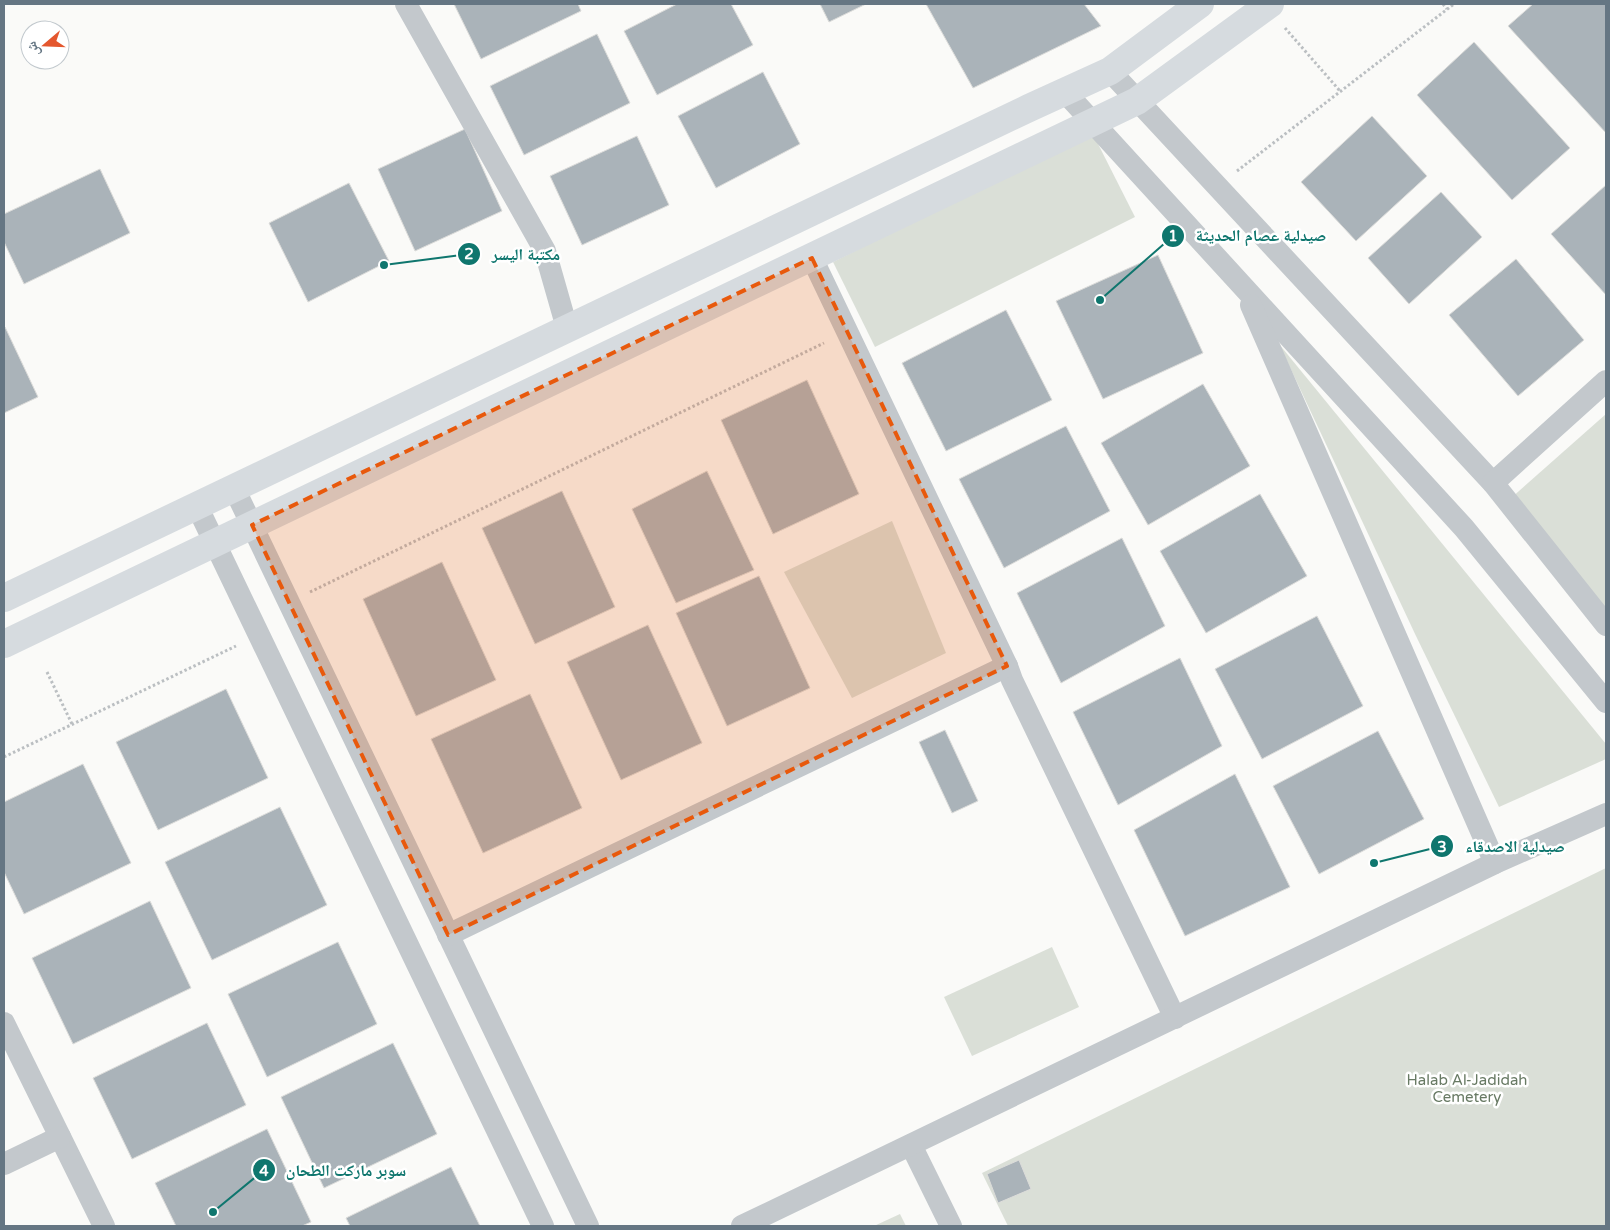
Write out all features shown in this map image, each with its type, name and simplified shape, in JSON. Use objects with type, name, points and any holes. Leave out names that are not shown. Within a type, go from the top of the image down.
[{"type":"street","points":[[406,4],[545,251],[567,328]]},
{"type":"street","points":[[4,598],[567,328],[1110,71],[1200,4]]},
{"type":"street","points":[[4,644],[1137,101],[1268,5]]},
{"type":"street","points":[[1110,71],[1493,483],[1606,625]]},
{"type":"street","points":[[1065,92],[1464,528],[1606,702]]},
{"type":"street","points":[[812,258],[1175,1018]]},
{"type":"street","points":[[1244,287],[1495,863]]},
{"type":"street","points":[[1493,483],[1606,381]]},
{"type":"street","points":[[234,488],[588,1226]]},
{"type":"street","points":[[197,506],[543,1226]]},
{"type":"street","points":[[448,934],[1007,666]]},
{"type":"street","points":[[742,1226],[1495,863],[1606,814]]},
{"type":"street","points":[[4,1023],[104,1226]]},
{"type":"street","points":[[4,1164],[60,1137]]},
{"type":"street","points":[[911,1145],[951,1226]]},
{"type":"path","points":[[1442,4],[1447,9]]},
{"type":"path","points":[[1217,186],[1454,4]]},
{"type":"path","points":[[1268,5],[1340,91]]},
{"type":"path","points":[[290,603],[847,332]]},
{"type":"path","points":[[4,757],[258,635]]},
{"type":"path","points":[[47,672],[72,724]]},
{"type":"highlighted area","points":[[812,258],[1007,666],[448,935],[252,525]]},
{"type":"green space","points":[[1092,132],[1135,217],[875,347],[833,262]]},
{"type":"green space","points":[[1279,344],[1606,744],[1606,759],[1499,807],[1416,636]]},
{"type":"green space","points":[[1606,414],[1606,609],[1510,499]]},
{"type":"green space","points":[[892,521],[946,653],[852,698],[784,572]]},
{"type":"green space","name":"Halab Al-Jadidah Cemetery","points":[[1606,868],[1606,1226],[1008,1226],[982,1173]]},
{"type":"green space","points":[[1052,947],[1079,1007],[972,1056],[944,997]]},
{"type":"green space","points":[[900,1214],[906,1226],[874,1226]]},
{"type":"building","points":[[454,4],[578,4],[581,11],[481,59]]},
{"type":"building","points":[[677,4],[731,4],[753,45],[657,95],[624,31]]},
{"type":"building","points":[[820,4],[866,4],[829,22]]},
{"type":"building","points":[[926,4],[1084,4],[1101,26],[973,88]]},
{"type":"building","points":[[1533,4],[1606,4],[1606,133],[1508,26]]},
{"type":"building","points":[[597,34],[630,103],[524,155],[490,86]]},
{"type":"building","points":[[1474,42],[1570,148],[1512,200],[1417,95]]},
{"type":"building","points":[[763,72],[800,144],[716,188],[678,116]]},
{"type":"building","points":[[1372,116],[1427,176],[1356,241],[1301,182]]},
{"type":"building","points":[[465,129],[502,211],[415,251],[378,169]]},
{"type":"building","points":[[637,136],[669,205],[582,245],[550,176]]},
{"type":"building","points":[[100,169],[130,233],[24,284],[4,242],[4,214]]},
{"type":"building","points":[[349,183],[389,261],[308,302],[269,223]]},
{"type":"building","points":[[1606,185],[1606,295],[1551,234]]},
{"type":"building","points":[[1441,192],[1482,237],[1409,304],[1368,258]]},
{"type":"building","points":[[1158,255],[1203,353],[1103,399],[1056,301]]},
{"type":"building","points":[[1516,259],[1584,340],[1518,396],[1449,315]]},
{"type":"building","points":[[1006,310],[1052,400],[946,451],[902,363]]},
{"type":"building","points":[[4,328],[38,397],[4,413]]},
{"type":"building","points":[[807,380],[859,494],[773,534],[721,420]]},
{"type":"building","points":[[1203,384],[1250,466],[1148,525],[1101,443]]},
{"type":"building","points":[[1066,426],[1110,511],[1004,568],[959,479]]},
{"type":"building","points":[[707,471],[754,570],[676,603],[632,509]]},
{"type":"building","points":[[562,491],[615,607],[535,644],[482,528]]},
{"type":"building","points":[[1260,494],[1307,576],[1206,633],[1160,551]]},
{"type":"building","points":[[1122,538],[1165,626],[1061,683],[1017,593]]},
{"type":"building","points":[[442,562],[496,680],[416,716],[363,599]]},
{"type":"building","points":[[759,576],[810,688],[727,726],[676,613]]},
{"type":"building","points":[[1317,616],[1363,706],[1262,759],[1215,669]]},
{"type":"building","points":[[648,625],[702,743],[621,780],[567,662]]},
{"type":"building","points":[[1180,658],[1222,746],[1118,805],[1073,712]]},
{"type":"building","points":[[226,689],[268,778],[158,830],[116,742]]},
{"type":"building","points":[[530,694],[582,808],[483,853],[431,739]]},
{"type":"building","points":[[945,730],[978,801],[952,813],[919,742]]},
{"type":"building","points":[[1378,731],[1424,819],[1319,874],[1273,786]]},
{"type":"building","points":[[83,764],[131,863],[24,914],[4,872],[4,802]]},
{"type":"building","points":[[1235,774],[1290,887],[1185,936],[1134,830]]},
{"type":"building","points":[[280,807],[327,905],[212,960],[165,862]]},
{"type":"building","points":[[150,901],[191,988],[73,1044],[32,958]]},
{"type":"building","points":[[338,942],[377,1024],[267,1077],[228,994]]},
{"type":"building","points":[[207,1023],[246,1105],[132,1159],[93,1078]]},
{"type":"building","points":[[393,1043],[437,1134],[324,1188],[281,1097]]},
{"type":"building","points":[[267,1129],[311,1222],[302,1226],[176,1226],[155,1183]]},
{"type":"building","points":[[1019,1160],[1031,1189],[998,1203],[987,1174]]},
{"type":"building","points":[[451,1167],[480,1226],[350,1226],[346,1218]]},
{"type":"place","name":"مكتبة اليسر","points":[[384,265]]},
{"type":"place","name":"صيدلية عصام الحديثة","points":[[1100,300]]},
{"type":"place","name":"صيدلية الاصدقاء","points":[[1374,863]]},
{"type":"place","name":"سوبر ماركت الطحان","points":[[213,1212]]}]
